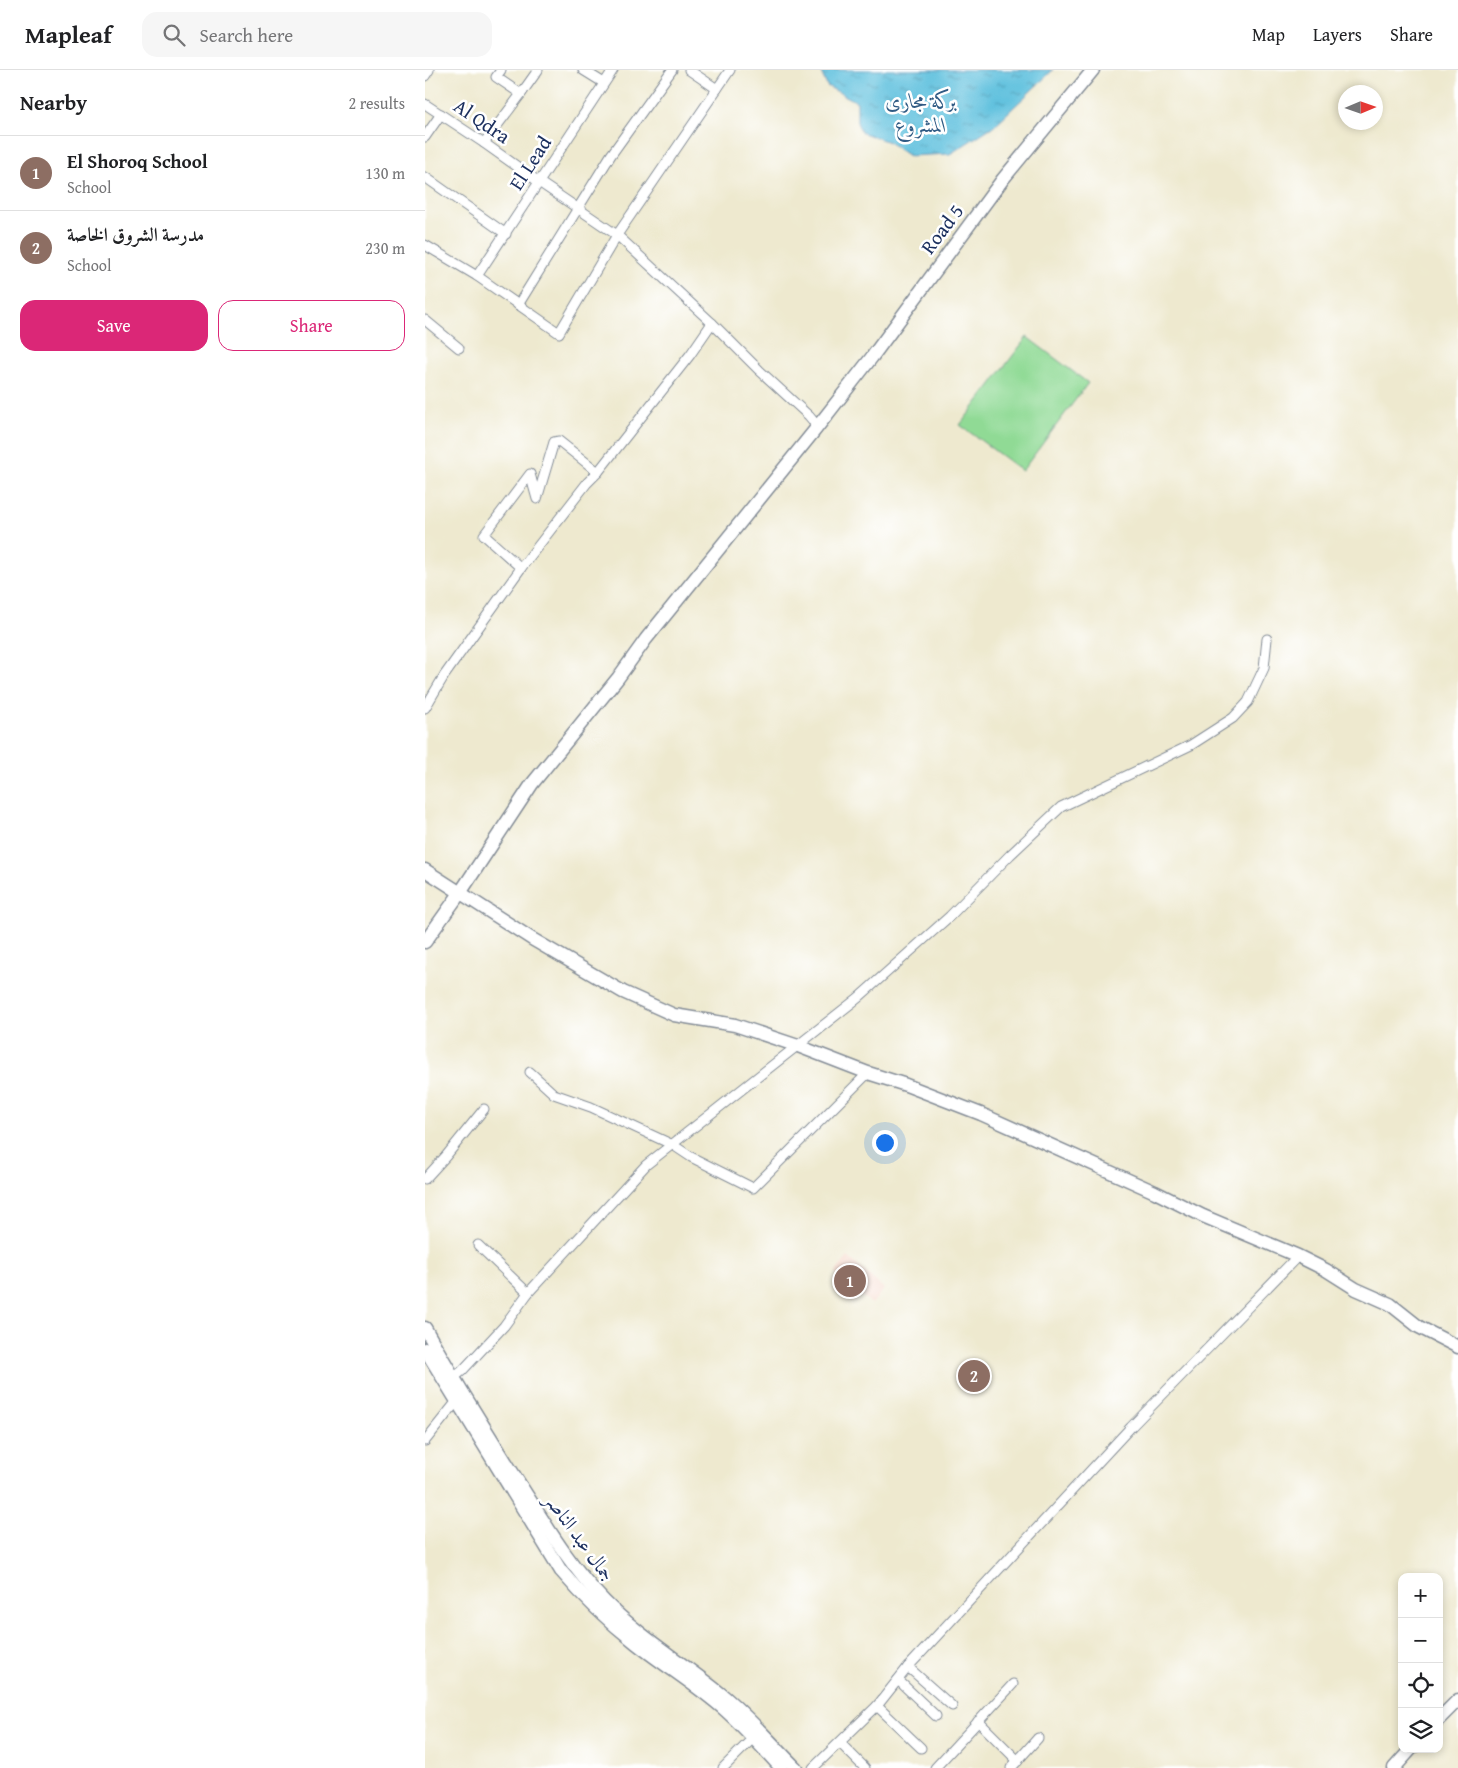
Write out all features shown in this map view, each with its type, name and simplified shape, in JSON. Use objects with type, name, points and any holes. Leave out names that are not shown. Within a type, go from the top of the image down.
[{"type":"main road","name":"Road 5","points":[[425,942],[537,778],[646,639],[815,430],[872,357],[1003,179],[1093,70]]},
{"type":"main road","points":[[425,870],[532,939],[623,992],[674,1015],[735,1025],[798,1046],[981,1114],[1155,1192],[1203,1216],[1298,1256],[1326,1270],[1356,1290],[1390,1304],[1419,1327],[1458,1348]]},
{"type":"main road","name":"جمال عبد الناصر","points":[[425,1328],[450,1380],[457,1401],[561,1571],[585,1599],[637,1645],[724,1709],[781,1768]]},
{"type":"main road","name":"جمال عبد الناصر","points":[[425,1349],[450,1380],[548,1530],[573,1565],[606,1603],[632,1626],[694,1672],[736,1707],[796,1768]]},
{"type":"main road","points":[[1443,1715],[1458,1700]]},
{"type":"main road","points":[[1394,1768],[1407,1753]]},
{"type":"street","points":[[425,76],[429,70]]},
{"type":"street","points":[[501,70],[497,77],[521,94]]},
{"type":"street","points":[[484,143],[538,70]]},
{"type":"street","points":[[583,70],[604,84]]},
{"type":"street","name":"El Lead","points":[[477,276],[613,70]]},
{"type":"street","points":[[518,305],[611,156],[672,70]]},
{"type":"street","points":[[689,70],[717,89]]},
{"type":"street","points":[[425,244],[477,276],[559,333],[617,235],[730,70]]},
{"type":"street","name":"Al Qdra","points":[[425,104],[617,235],[713,323],[759,370],[809,416],[814,422],[815,430]]},
{"type":"street","points":[[425,137],[441,114]]},
{"type":"street","points":[[425,177],[506,234]]},
{"type":"street","points":[[425,320],[459,348]]},
{"type":"street","points":[[425,708],[445,676],[521,568],[690,356],[713,323]]},
{"type":"street","points":[[521,568],[483,535],[530,474],[537,499],[554,442],[559,441],[599,472]]},
{"type":"street","points":[[450,1380],[462,1371],[504,1326],[528,1293],[646,1165],[859,998],[950,916],[1061,807],[1191,745],[1233,718],[1248,702],[1264,668],[1267,639]]},
{"type":"street","points":[[530,1072],[554,1094],[591,1107],[673,1145],[691,1157],[753,1188],[868,1073]]},
{"type":"street","points":[[425,1179],[484,1109]]},
{"type":"street","points":[[478,1245],[528,1293]]},
{"type":"street","points":[[813,1768],[877,1706],[908,1667],[1156,1400],[1298,1256]]},
{"type":"street","points":[[425,1441],[457,1401]]},
{"type":"street","points":[[908,1667],[952,1706]]},
{"type":"street","points":[[898,1680],[936,1716]]},
{"type":"street","points":[[935,1768],[1013,1684]]},
{"type":"street","points":[[877,1706],[921,1748]]},
{"type":"street","points":[[978,1721],[1015,1764],[1038,1738]]},
{"type":"street","points":[[723,1768],[753,1738]]},
{"type":"street","points":[[840,1743],[865,1768]]},
{"type":"shaded area","points":[[848,1257],[884,1289],[872,1304],[835,1273]]},
{"type":"green space","points":[[1027,337],[1088,383],[1022,471],[960,425]]},
{"type":"water","name":"بركة مجارى المشروع","points":[[820,70],[1053,70],[995,125],[950,154],[909,156],[889,142],[861,132],[857,122],[857,102],[827,86]]},
{"type":"place","name":"El Shoroq School","points":[[850,1281]]},
{"type":"place","name":"مدرسة الشروق الخاصة","points":[[974,1376]]}]
